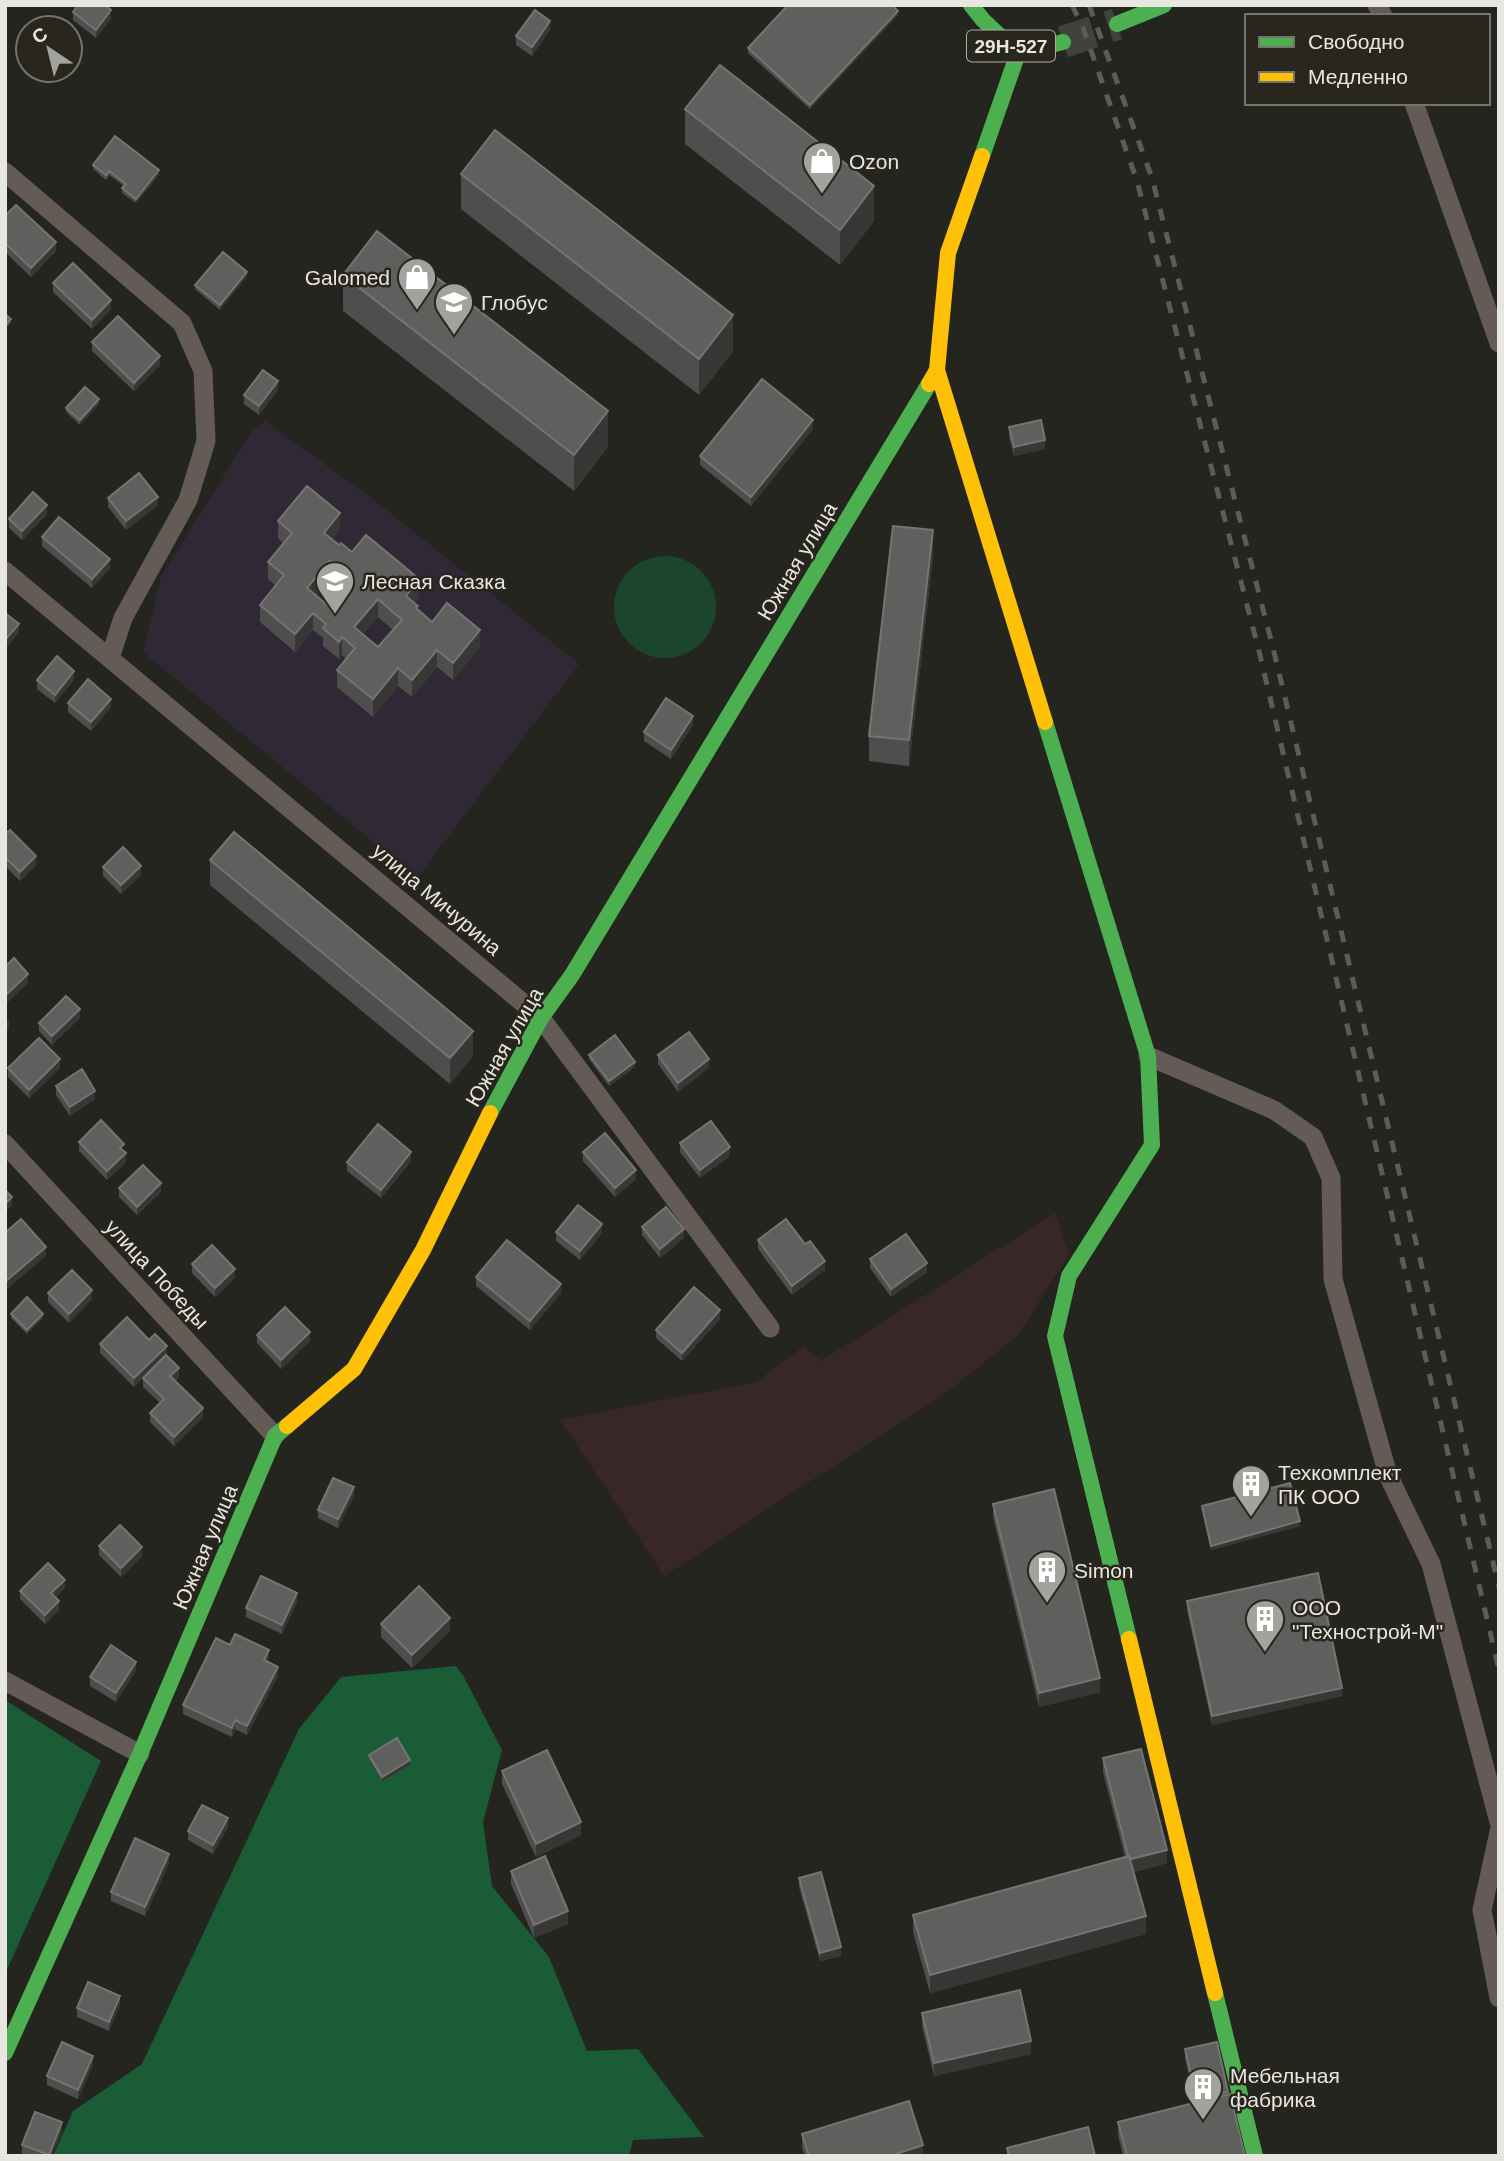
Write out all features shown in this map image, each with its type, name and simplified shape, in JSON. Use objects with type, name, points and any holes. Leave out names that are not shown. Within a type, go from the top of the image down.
[{"type":"street","name":"29Н-527","points":[[971,5],[1018,54],[1063,42]]},
{"type":"street","points":[[1116,24],[1164,5]]},
{"type":"street","name":"Южная улица","points":[[5,2053],[139,1754],[275,1436],[354,1369],[423,1250],[482,1128],[541,1018],[592,942],[937,370],[948,253],[1018,54]]},
{"type":"street","points":[[1415,105],[1499,343]]},
{"type":"street","points":[[5,172],[182,323],[203,371],[206,441],[188,500],[123,618],[110,658]]},
{"type":"street","points":[[937,370],[1148,1056],[1152,1145],[1069,1276],[1055,1336],[1255,2156]]},
{"type":"street","name":"улица Мичурина","points":[[5,571],[541,1018],[770,1328]]},
{"type":"street","points":[[1148,1056],[1274,1110],[1313,1137],[1331,1178],[1333,1279],[1388,1475],[1431,1564],[1499,1822]]},
{"type":"street","name":"улица Победы","points":[[5,1144],[275,1436]]},
{"type":"street","points":[[5,1681],[139,1754]]},
{"type":"street","points":[[1499,1832],[1482,1910],[1499,1998]]},
{"type":"shaded area","name":"Лесная Сказка","points":[[265,421],[370,497],[579,664],[417,878],[143,652],[161,577],[252,431]]},
{"type":"shaded area","points":[[1055,1213],[1069,1255],[1017,1336],[942,1396],[664,1576],[560,1420],[756,1382],[804,1346],[821,1361]]},
{"type":"green space","points":[[665,556],[684,560],[701,571],[712,588],[716,607],[712,626],[701,643],[684,654],[665,658],[646,654],[629,643],[618,626],[614,607],[618,588],[629,571],[646,560]]},
{"type":"green space","points":[[456,1666],[502,1750],[483,1822],[492,1886],[549,1957],[587,2051],[638,2049],[704,2137],[633,2140],[629,2156],[53,2156],[73,2111],[142,2064],[299,1729],[341,1677]]},
{"type":"green space","points":[[5,1700],[101,1761],[5,1974]]},
{"type":"building","points":[[78,5],[105,5],[111,10],[96,30],[84,21],[84,14],[73,12]]},
{"type":"building","points":[[788,5],[892,5],[898,11],[810,105],[748,48]]},
{"type":"building","points":[[535,10],[550,21],[532,47],[516,36]]},
{"type":"building","points":[[720,65],[874,186],[840,230],[685,109]]},
{"type":"building","points":[[495,130],[733,315],[699,359],[461,174]]},
{"type":"building","points":[[115,136],[159,170],[136,199],[122,188],[126,184],[109,171],[106,175],[93,165]]},
{"type":"building","points":[[16,205],[56,242],[31,268],[5,243],[5,216]]},
{"type":"building","points":[[377,231],[608,411],[574,455],[343,275]]},
{"type":"building","points":[[223,252],[247,272],[220,305],[195,285]]},
{"type":"building","points":[[73,263],[111,300],[92,320],[53,283]]},
{"type":"building","points":[[5,314],[11,319],[5,326]]},
{"type":"building","points":[[118,316],[160,356],[134,383],[92,342]]},
{"type":"building","points":[[263,370],[278,381],[259,406],[244,395]]},
{"type":"building","points":[[762,379],[813,420],[751,497],[700,456]]},
{"type":"building","points":[[85,387],[99,399],[80,420],[66,408]]},
{"type":"building","points":[[1041,420],[1045,440],[1014,447],[1009,427]]},
{"type":"building","points":[[139,473],[158,497],[126,521],[108,498]]},
{"type":"building","points":[[307,486],[340,513],[324,533],[352,552],[366,535],[419,579],[406,596],[432,622],[447,603],[480,630],[453,663],[437,650],[412,680],[398,668],[373,699],[337,670],[355,648],[342,637],[339,642],[323,628],[326,624],[313,613],[295,634],[260,605],[284,575],[268,562],[292,533],[278,521]],"holes":[[[330,560],[354,580],[331,608],[307,588]],[[378,599],[402,620],[378,647],[354,627]]]},
{"type":"building","points":[[33,492],[47,505],[22,531],[9,519]]},
{"type":"building","points":[[59,517],[110,559],[92,579],[42,537]]},
{"type":"building","points":[[893,526],[933,530],[909,740],[869,736]]},
{"type":"building","points":[[5,613],[19,624],[5,640]]},
{"type":"building","points":[[57,656],[74,671],[55,695],[37,680]]},
{"type":"building","points":[[88,679],[111,699],[91,722],[68,703]]},
{"type":"building","points":[[666,698],[693,716],[671,750],[644,732]]},
{"type":"building","points":[[10,830],[36,856],[20,872],[5,857],[5,834]]},
{"type":"building","points":[[234,832],[473,1031],[450,1058],[210,860]]},
{"type":"building","points":[[123,847],[141,866],[121,885],[103,867]]},
{"type":"building","points":[[14,958],[28,974],[5,996],[5,967]]},
{"type":"building","points":[[66,996],[80,1009],[52,1036],[39,1023]]},
{"type":"building","points":[[689,1032],[709,1059],[678,1083],[658,1055]]},
{"type":"building","points":[[615,1035],[635,1062],[609,1081],[589,1055]]},
{"type":"building","points":[[39,1038],[60,1059],[29,1090],[8,1068]]},
{"type":"building","points":[[82,1069],[95,1091],[70,1107],[56,1086]]},
{"type":"building","points":[[101,1120],[124,1144],[120,1148],[126,1153],[107,1171],[79,1142]]},
{"type":"building","points":[[711,1121],[730,1147],[700,1170],[680,1143]]},
{"type":"building","points":[[378,1124],[411,1152],[381,1190],[347,1162]]},
{"type":"building","points":[[605,1133],[636,1170],[615,1188],[583,1152]]},
{"type":"building","points":[[143,1165],[161,1183],[137,1207],[119,1188]]},
{"type":"building","points":[[5,1190],[12,1197],[5,1204]]},
{"type":"building","points":[[578,1205],[602,1224],[580,1251],[556,1232]]},
{"type":"building","points":[[666,1207],[684,1229],[660,1249],[642,1227]]},
{"type":"building","points":[[21,1219],[46,1247],[6,1281],[5,1233]]},
{"type":"building","points":[[786,1219],[805,1244],[810,1241],[825,1261],[792,1286],[758,1240]]},
{"type":"building","points":[[906,1234],[927,1263],[891,1289],[870,1259]]},
{"type":"building","points":[[507,1240],[561,1284],[530,1321],[476,1277]]},
{"type":"building","points":[[212,1245],[235,1269],[215,1288],[192,1264]]},
{"type":"building","points":[[72,1270],[92,1290],[69,1314],[48,1293]]},
{"type":"building","points":[[694,1287],[720,1310],[682,1353],[656,1330]]},
{"type":"building","points":[[27,1297],[43,1314],[27,1330],[11,1314]]},
{"type":"building","points":[[285,1307],[310,1332],[281,1360],[257,1335]]},
{"type":"building","points":[[127,1317],[149,1340],[155,1334],[167,1346],[134,1378],[100,1344]]},
{"type":"building","points":[[166,1355],[179,1368],[170,1376],[203,1408],[174,1437],[150,1413],[164,1399],[143,1378]]},
{"type":"building","points":[[333,1478],[354,1487],[338,1519],[318,1510]]},
{"type":"building","name":"Техкомплект ПК ООО","points":[[1290,1483],[1300,1521],[1211,1546],[1202,1506]]},
{"type":"building","name":"Simon","points":[[1054,1489],[1100,1678],[1039,1693],[993,1504]]},
{"type":"building","points":[[120,1525],[142,1547],[121,1568],[99,1546]]},
{"type":"building","points":[[48,1563],[65,1580],[51,1593],[59,1601],[45,1615],[20,1591]]},
{"type":"building","name":"ООО \"Технострой-М\"","points":[[1318,1573],[1342,1688],[1212,1716],[1187,1601]]},
{"type":"building","points":[[261,1576],[297,1593],[282,1625],[246,1608]]},
{"type":"building","points":[[419,1586],[450,1618],[412,1655],[381,1624]]},
{"type":"building","points":[[235,1634],[269,1650],[264,1660],[278,1667],[247,1726],[235,1720],[232,1728],[183,1705],[216,1638],[230,1645]]},
{"type":"building","points":[[111,1645],[136,1662],[116,1693],[90,1677]]},
{"type":"building","points":[[397,1738],[410,1760],[382,1777],[369,1755]]},
{"type":"building","points":[[1141,1749],[1167,1850],[1131,1859],[1103,1758]]},
{"type":"building","points":[[547,1750],[581,1822],[536,1844],[502,1771]]},
{"type":"building","points":[[202,1805],[228,1818],[213,1845],[188,1831]]},
{"type":"building","points":[[135,1838],[169,1854],[145,1907],[111,1892]]},
{"type":"building","points":[[545,1856],[568,1911],[534,1925],[511,1871]]},
{"type":"building","points":[[1129,1856],[1146,1916],[930,1975],[913,1915]]},
{"type":"building","points":[[821,1872],[841,1947],[820,1953],[799,1878]]},
{"type":"building","points":[[88,1982],[120,1996],[109,2022],[77,2008]]},
{"type":"building","points":[[1020,1990],[1031,2041],[934,2063],[922,2013]]},
{"type":"building","points":[[62,2042],[93,2056],[78,2090],[47,2076]]},
{"type":"building","points":[[1217,2042],[1228,2092],[1196,2099],[1185,2049]]},
{"type":"building","name":"Мебельная фабрика","points":[[1230,2094],[1245,2156],[1127,2156],[1118,2122]]},
{"type":"building","points":[[909,2101],[923,2145],[890,2156],[809,2156],[802,2134]]},
{"type":"building","points":[[35,2112],[62,2122],[49,2155],[22,2145]]},
{"type":"building","points":[[1088,2127],[1095,2156],[1009,2156],[1007,2148]]},
{"type":"tunnel","points":[[1063,42],[1117,24]]},
{"type":"railway","points":[[1072,5],[1083,28],[1137,181],[1260,655],[1499,1670]]},
{"type":"railway","points":[[1089,5],[1152,178],[1274,652],[1499,1587]]},
{"type":"traffic: fast","points":[[971,5],[1018,53],[1063,42]]},
{"type":"traffic: fast","points":[[1117,24],[1164,5]]},
{"type":"traffic: fast","points":[[982,156],[1018,53]]},
{"type":"traffic: fast","points":[[490,1113],[541,1018],[572,975],[929,384]]},
{"type":"traffic: fast","points":[[1045,722],[1148,1056],[1152,1145],[1069,1276],[1055,1336],[1129,1639]]},
{"type":"traffic: fast","points":[[5,2053],[140,1754],[275,1436],[287,1426]]},
{"type":"traffic: fast","points":[[1215,1993],[1255,2156]]},
{"type":"traffic: slow","points":[[929,384],[937,370],[948,253],[982,156]]},
{"type":"traffic: slow","points":[[937,370],[1045,722]]},
{"type":"traffic: slow","points":[[287,1426],[354,1369],[423,1250],[490,1113]]},
{"type":"traffic: slow","points":[[1129,1639],[1215,1993]]},
{"type":"place","name":"Ozon","points":[[822,195]]},
{"type":"place","name":"Galomed","points":[[417,311]]},
{"type":"place","name":"Глобус","points":[[454,336]]},
{"type":"place","name":"Лесная Сказка","points":[[335,615]]},
{"type":"place","name":"Техкомплект ПК ООО","points":[[1251,1518]]},
{"type":"place","name":"Simon","points":[[1047,1604]]},
{"type":"place","name":"ООО \"Технострой-М\"","points":[[1265,1653]]},
{"type":"place","name":"Мебельная фабрика","points":[[1203,2121]]}]
